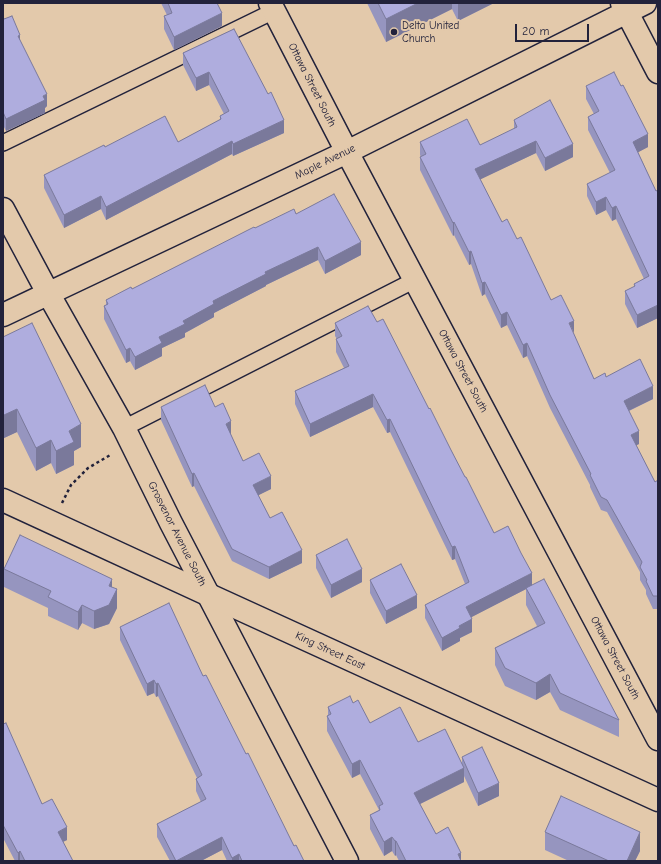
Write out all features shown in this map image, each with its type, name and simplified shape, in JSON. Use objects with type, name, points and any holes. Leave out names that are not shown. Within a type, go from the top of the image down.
[{"type":"main road","points":[[631,6],[658,72]]},
{"type":"main road","name":"Maple Avenue","points":[[3,315],[347,152],[631,6]]},
{"type":"main road","name":"Ottawa Street South","points":[[272,7],[347,152],[658,739]]},
{"type":"main road","name":"Grosvenor Avenue South","points":[[3,209],[128,436],[171,523],[347,861]]},
{"type":"main road","name":"King Street East","points":[[3,500],[658,800]]},
{"type":"lane","points":[[3,143],[272,7]]},
{"type":"lane","points":[[128,436],[415,280]]},
{"type":"path","points":[[52,523],[70,486],[88,468],[105,457],[128,436]]},
{"type":"building","points":[[168,3],[217,3],[222,13],[174,37],[164,16],[172,13]]},
{"type":"building","points":[[378,3],[418,3],[386,19]]},
{"type":"building","points":[[12,16],[20,35],[18,36],[47,94],[43,96],[45,100],[6,119],[3,112],[3,17],[4,19]]},
{"type":"building","points":[[234,29],[268,94],[271,92],[284,120],[233,144],[232,141],[106,207],[101,196],[64,215],[44,175],[104,145],[105,147],[165,116],[178,142],[221,119],[220,116],[229,111],[209,72],[196,78],[183,53]]},
{"type":"building","points":[[614,72],[621,86],[623,85],[648,134],[633,142],[656,191],[658,190],[658,305],[637,315],[625,291],[649,276],[616,206],[612,208],[606,197],[596,202],[587,184],[615,170],[588,117],[599,111],[586,86]]},
{"type":"building","points":[[550,100],[573,144],[545,158],[536,141],[475,169],[502,222],[507,219],[517,239],[521,237],[551,300],[561,295],[574,321],[569,323],[594,379],[605,373],[606,377],[640,359],[653,386],[624,401],[639,431],[631,435],[655,482],[658,480],[658,596],[653,596],[640,567],[642,562],[607,500],[601,497],[590,475],[591,474],[550,395],[527,343],[523,345],[507,312],[501,315],[485,282],[482,283],[471,251],[469,252],[454,222],[453,223],[420,157],[426,154],[420,142],[467,119],[480,145],[517,127],[514,120]]},
{"type":"building","points":[[334,194],[361,242],[325,261],[318,247],[265,272],[266,274],[213,301],[214,304],[183,321],[185,324],[159,337],[162,343],[135,357],[130,348],[126,350],[104,306],[108,304],[106,300],[131,287],[132,289],[254,227],[255,228],[294,209],[296,214]]},
{"type":"building","points":[[368,306],[377,322],[383,319],[494,533],[508,526],[532,573],[466,607],[472,619],[442,638],[425,605],[469,582],[455,546],[452,547],[390,419],[387,420],[373,394],[310,424],[295,391],[349,366],[336,339],[342,336],[335,323]]},
{"type":"building","points":[[32,323],[81,424],[69,431],[74,442],[56,451],[51,440],[36,448],[17,409],[4,415],[3,414],[3,337]]},
{"type":"building","points":[[205,385],[215,407],[223,403],[231,421],[226,424],[243,461],[259,453],[271,476],[253,485],[270,518],[282,512],[302,550],[269,567],[232,549],[194,473],[192,474],[161,407]]},
{"type":"building","points":[[20,535],[112,579],[109,586],[117,589],[109,605],[94,611],[82,605],[78,612],[48,597],[51,591],[4,569]]},
{"type":"building","points":[[347,539],[362,569],[331,585],[316,555]]},
{"type":"building","points":[[401,564],[417,595],[386,611],[370,580]]},
{"type":"building","points":[[544,579],[619,720],[560,693],[550,674],[536,683],[505,668],[495,648],[545,623],[526,588]]},
{"type":"building","points":[[169,603],[203,676],[206,675],[246,754],[248,753],[294,846],[296,845],[304,861],[242,861],[239,854],[232,858],[222,837],[176,861],[157,824],[206,799],[196,779],[202,775],[158,683],[156,684],[154,680],[147,684],[120,627]]},
{"type":"building","points":[[350,696],[353,703],[358,700],[370,723],[400,707],[418,742],[445,729],[464,768],[414,793],[436,834],[448,827],[461,853],[458,854],[461,861],[406,861],[396,841],[392,837],[384,842],[370,815],[380,810],[379,806],[383,804],[360,760],[352,764],[327,716],[331,714],[328,707]]},
{"type":"building","points":[[6,723],[42,804],[52,799],[67,827],[58,832],[73,861],[25,861],[20,851],[18,853],[3,825],[3,724]]},
{"type":"building","points":[[482,747],[499,783],[478,793],[462,757]]},
{"type":"building","points":[[561,796],[640,832],[627,861],[609,861],[545,832]]},
{"type":"place","name":"Delta United Church","points":[[394,32]]}]
